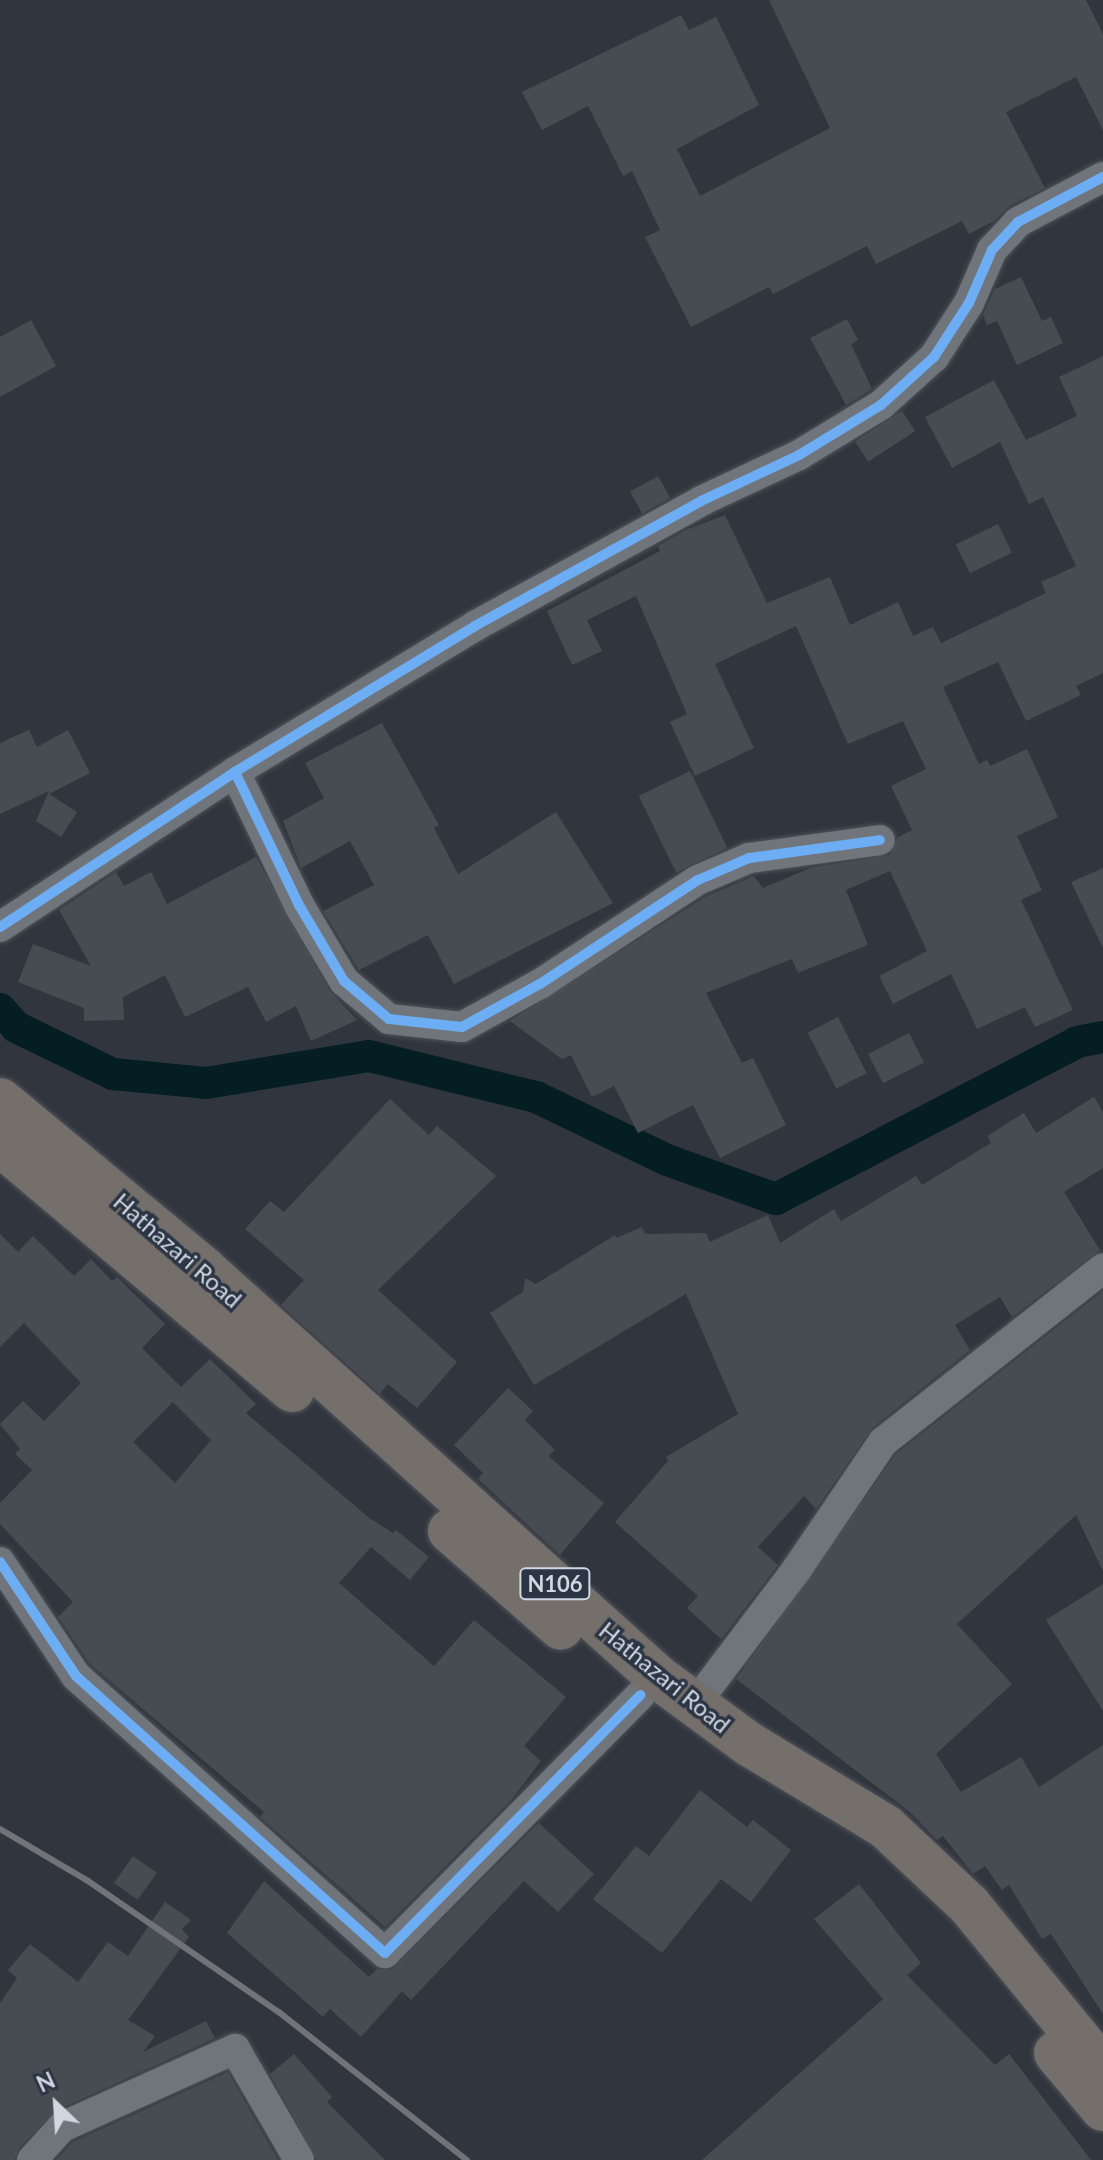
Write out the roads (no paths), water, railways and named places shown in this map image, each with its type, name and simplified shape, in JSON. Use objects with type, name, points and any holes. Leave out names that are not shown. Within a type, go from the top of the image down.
[{"type":"highway","name":"Hathazari Road","points":[[0,1100],[203,1268],[354,1408],[695,1704],[749,1744],[886,1827],[969,1905],[1103,2069]]},
{"type":"highway","name":"Hathazari Road","points":[[0,1144],[46,1178],[640,1695],[851,1835],[930,1900],[1103,2109]]},
{"type":"street","points":[[2,925],[235,772],[475,626],[701,501],[799,455],[881,405],[934,357],[969,303],[992,250],[1018,222],[1103,177]]},
{"type":"street","points":[[235,772],[299,905],[344,981],[389,1019],[462,1027],[540,984],[698,880],[749,858],[880,840]]},
{"type":"street","points":[[695,1704],[797,1569],[883,1442],[1103,1268]]},
{"type":"street","points":[[2,1571],[76,1676],[385,1953],[640,1695]]},
{"type":"street","points":[[32,2160],[62,2127],[235,2049],[299,2160]]},
{"type":"waterway","points":[[0,1009],[16,1027],[113,1074],[206,1083],[369,1056],[536,1097],[667,1160],[776,1199],[1077,1042],[1103,1037]]},
{"type":"railway","points":[[0,1829],[88,1881],[280,2013],[467,2160]]}]
